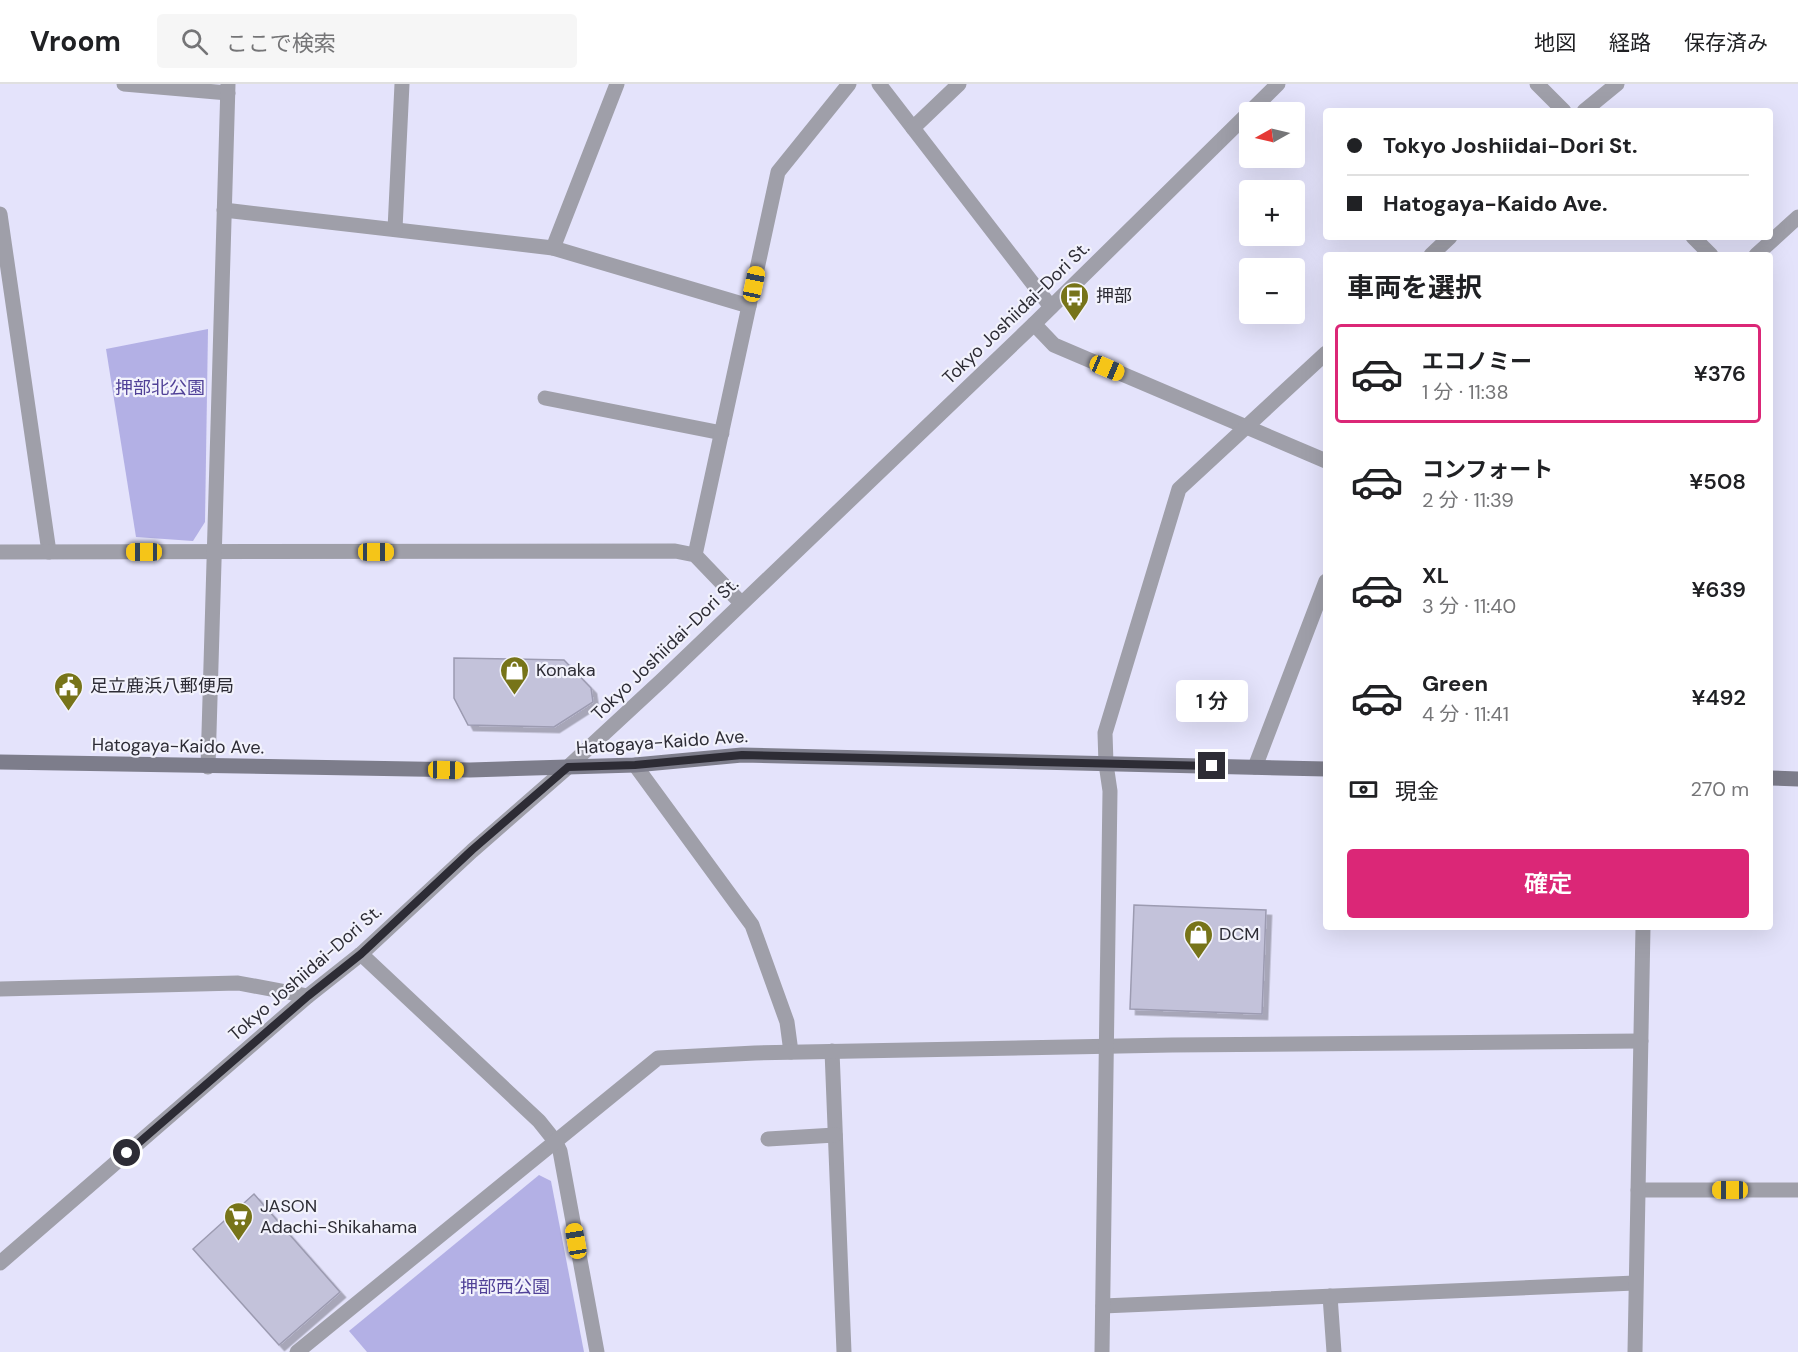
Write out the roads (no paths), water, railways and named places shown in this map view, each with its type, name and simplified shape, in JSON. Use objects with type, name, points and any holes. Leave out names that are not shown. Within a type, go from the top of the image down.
[{"type":"main road","name":"Hatogaya-Kaido Ave.","points":[[0,762],[470,771],[635,765],[742,755],[1323,768]]},
{"type":"main road","points":[[1773,778],[1798,779]]},
{"type":"street","points":[[124,84],[228,88],[208,767]]},
{"type":"street","points":[[395,229],[402,84]]},
{"type":"street","points":[[553,248],[617,84]]},
{"type":"street","points":[[695,555],[778,172],[849,84]]},
{"type":"street","points":[[879,84],[1050,307]]},
{"type":"street","points":[[913,128],[959,84]]},
{"type":"street","name":"Tokyo Joshiidai-Dori St.","points":[[0,1263],[308,996],[361,954],[472,850],[568,767],[663,680],[1034,324],[1278,84]]},
{"type":"street","points":[[1537,84],[1561,108]]},
{"type":"street","points":[[1588,108],[1617,84]]},
{"type":"street","points":[[224,210],[553,248],[749,306]]},
{"type":"street","points":[[0,214],[7,316],[49,552]]},
{"type":"street","points":[[1760,252],[1796,222]]},
{"type":"street","points":[[1434,252],[1447,240]]},
{"type":"street","points":[[1696,240],[1708,252]]},
{"type":"street","points":[[1034,324],[1054,345],[1323,460]]},
{"type":"street","points":[[1102,1352],[1110,791],[1105,733],[1179,489],[1323,356]]},
{"type":"street","points":[[545,398],[722,434]]},
{"type":"street","points":[[0,552],[675,551],[695,555],[741,603]]},
{"type":"street","points":[[1255,767],[1323,589]]},
{"type":"street","points":[[635,765],[752,925],[788,1022],[791,1052]]},
{"type":"street","points":[[1635,1352],[1643,930]]},
{"type":"street","points":[[361,954],[539,1121],[555,1141],[560,1151],[597,1352]]},
{"type":"street","points":[[0,989],[238,983],[308,996]]},
{"type":"street","points":[[297,1352],[658,1058],[791,1052],[1106,1046],[1641,1041]]},
{"type":"street","points":[[831,1051],[844,1352]]},
{"type":"street","points":[[768,1139],[835,1135]]},
{"type":"street","points":[[1638,1190],[1798,1190]]},
{"type":"street","points":[[1103,1306],[1635,1283]]},
{"type":"street","points":[[1330,1296],[1334,1352]]},
{"type":"place","name":"押部","points":[[1075,322]]},
{"type":"place","name":"Konaka","points":[[515,696]]},
{"type":"place","name":"足立鹿浜八郵便局","points":[[69,712]]},
{"type":"place","name":"DCM","points":[[1198,960]]},
{"type":"place","name":"JASON Adachi-Shikahama","points":[[239,1242]]},
{"type":"park label","name":"押部北公園","points":[[160,388]]},
{"type":"park label","name":"押部西公園","points":[[505,1287]]}]
